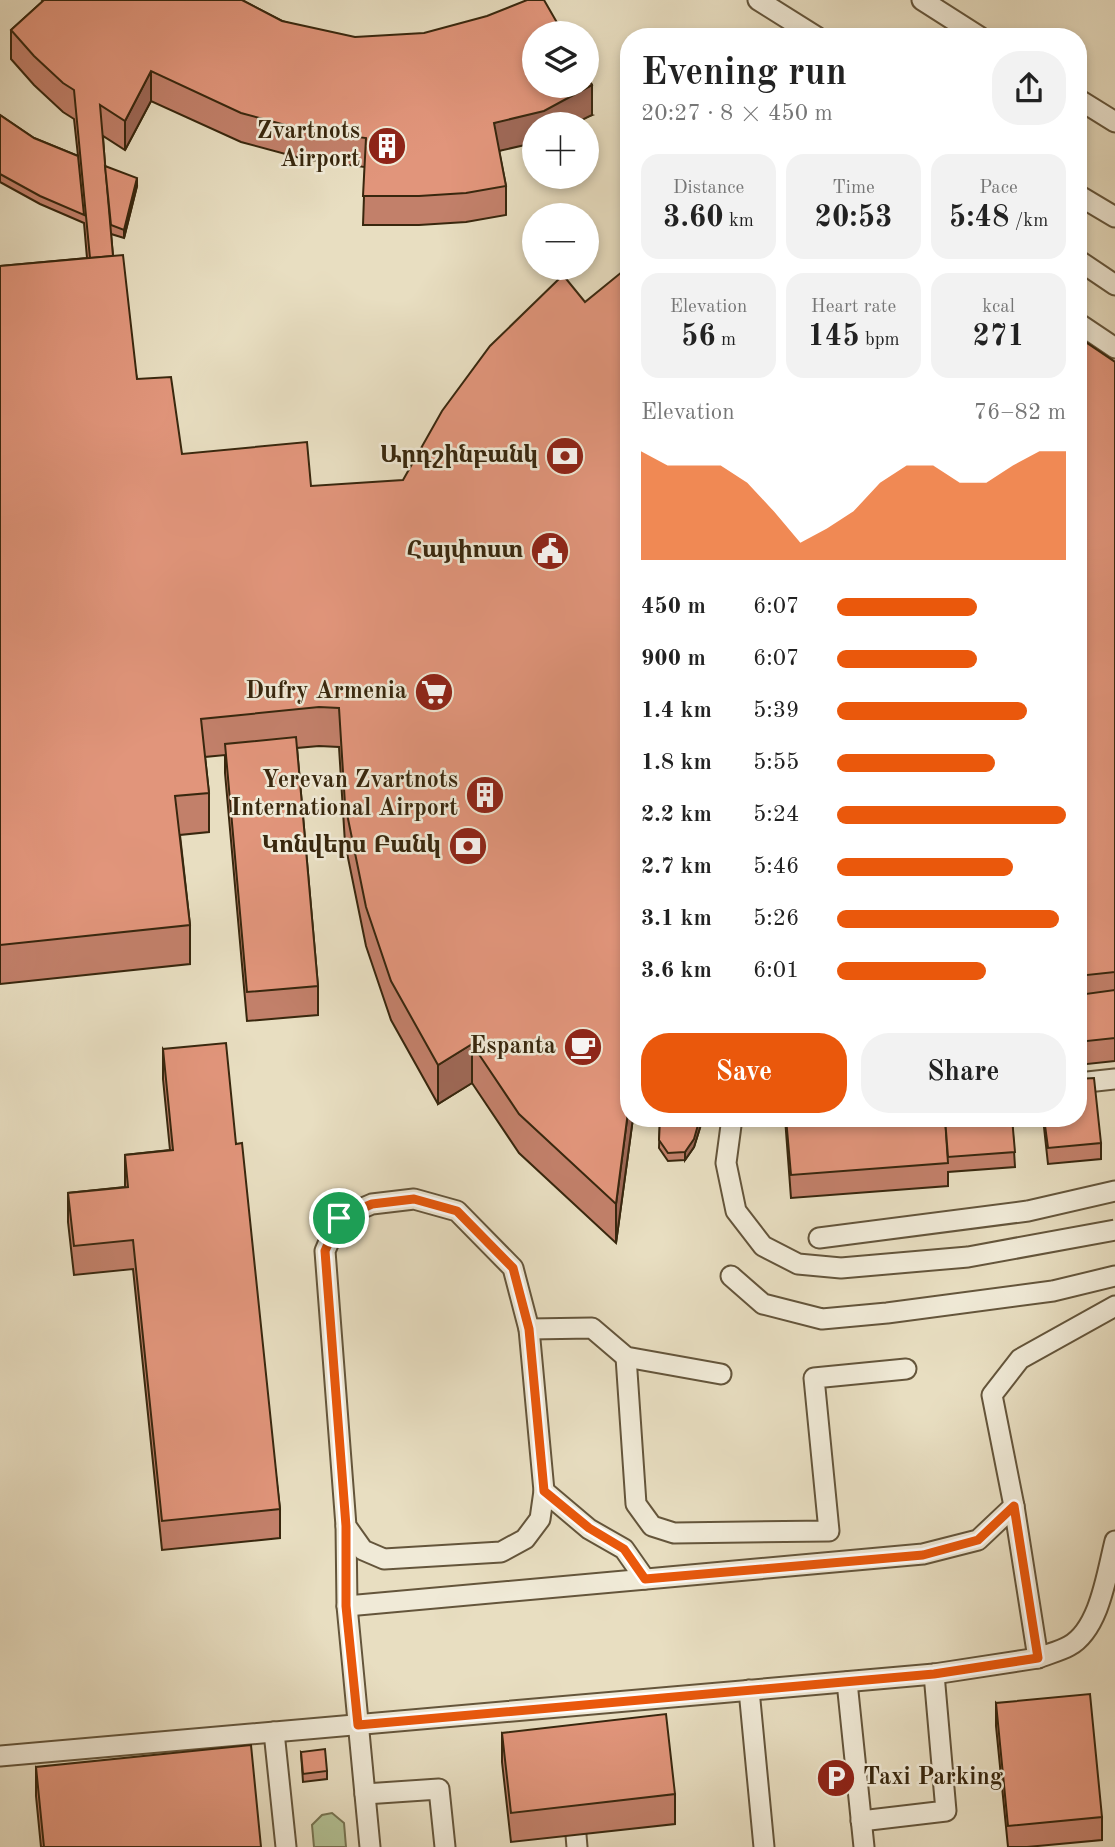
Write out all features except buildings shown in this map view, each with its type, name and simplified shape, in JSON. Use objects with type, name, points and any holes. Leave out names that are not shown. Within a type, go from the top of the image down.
[{"type":"lane","points":[[758,0],[803,28]]},
{"type":"lane","points":[[922,0],[966,28]]},
{"type":"lane","points":[[1087,105],[1115,122]]},
{"type":"lane","points":[[1087,200],[1115,217]]},
{"type":"lane","points":[[1087,266],[1115,285]]},
{"type":"lane","points":[[1087,329],[1115,348]]},
{"type":"lane","points":[[1087,1082],[1115,1079]]},
{"type":"lane","points":[[731,1127],[726,1163],[736,1211],[763,1246],[798,1264],[841,1268],[968,1257],[1115,1230]]},
{"type":"lane","points":[[819,1238],[1028,1211],[1115,1191]]},
{"type":"lane","points":[[346,1526],[363,1550],[384,1559],[501,1552],[526,1539],[540,1519],[544,1491],[529,1329],[513,1268],[457,1211],[414,1199],[372,1204],[339,1218],[325,1251],[346,1526],[346,1606],[370,1847]]},
{"type":"lane","points":[[731,1276],[763,1304],[822,1319],[1053,1291],[1115,1276]]},
{"type":"lane","points":[[1038,1658],[1014,1506],[992,1395],[1020,1359],[1115,1306]]},
{"type":"lane","points":[[529,1329],[592,1328],[626,1356],[721,1374]]},
{"type":"lane","points":[[626,1356],[636,1504],[652,1526],[674,1533],[829,1531],[814,1378],[906,1369]]},
{"type":"lane","points":[[544,1491],[589,1528],[624,1549],[645,1579]]},
{"type":"lane","points":[[346,1606],[923,1555],[978,1540],[1014,1506]]},
{"type":"lane","points":[[0,1756],[934,1674],[1038,1658],[1071,1645],[1089,1626],[1100,1603],[1115,1541]]},
{"type":"lane","points":[[861,1821],[946,1811],[934,1674]]},
{"type":"lane","points":[[846,1682],[864,1847]]},
{"type":"lane","points":[[749,1690],[764,1847]]},
{"type":"lane","points":[[564,1707],[566,1730]]},
{"type":"lane","points":[[274,1732],[286,1847]]},
{"type":"lane","points":[[365,1794],[439,1790],[444,1847]]},
{"type":"green space","points":[[332,1813],[344,1823],[346,1847],[314,1847],[312,1825],[322,1815]]},
{"type":"place","name":"Zvartnots Airport","points":[[387,146]]},
{"type":"place","name":"Արդշինբանկ","points":[[565,456]]},
{"type":"place","name":"Հայփոստ","points":[[550,551]]},
{"type":"place","name":"Dufry Armenia","points":[[434,692]]},
{"type":"place","name":"Yerevan Zvartnots International Airport","points":[[485,795]]},
{"type":"place","name":"Կոնվերս Բանկ","points":[[468,846]]},
{"type":"place","name":"Espanta","points":[[583,1047]]},
{"type":"place","name":"Taxi Parking","points":[[836,1778]]},
{"type":"route","points":[[414,1199],[457,1211],[513,1268],[529,1329],[544,1491],[589,1528],[624,1549],[645,1579],[923,1555],[978,1540],[1014,1506],[1038,1658],[934,1674],[358,1725],[346,1606],[346,1526],[325,1251],[339,1218],[372,1204],[414,1199]]}]
